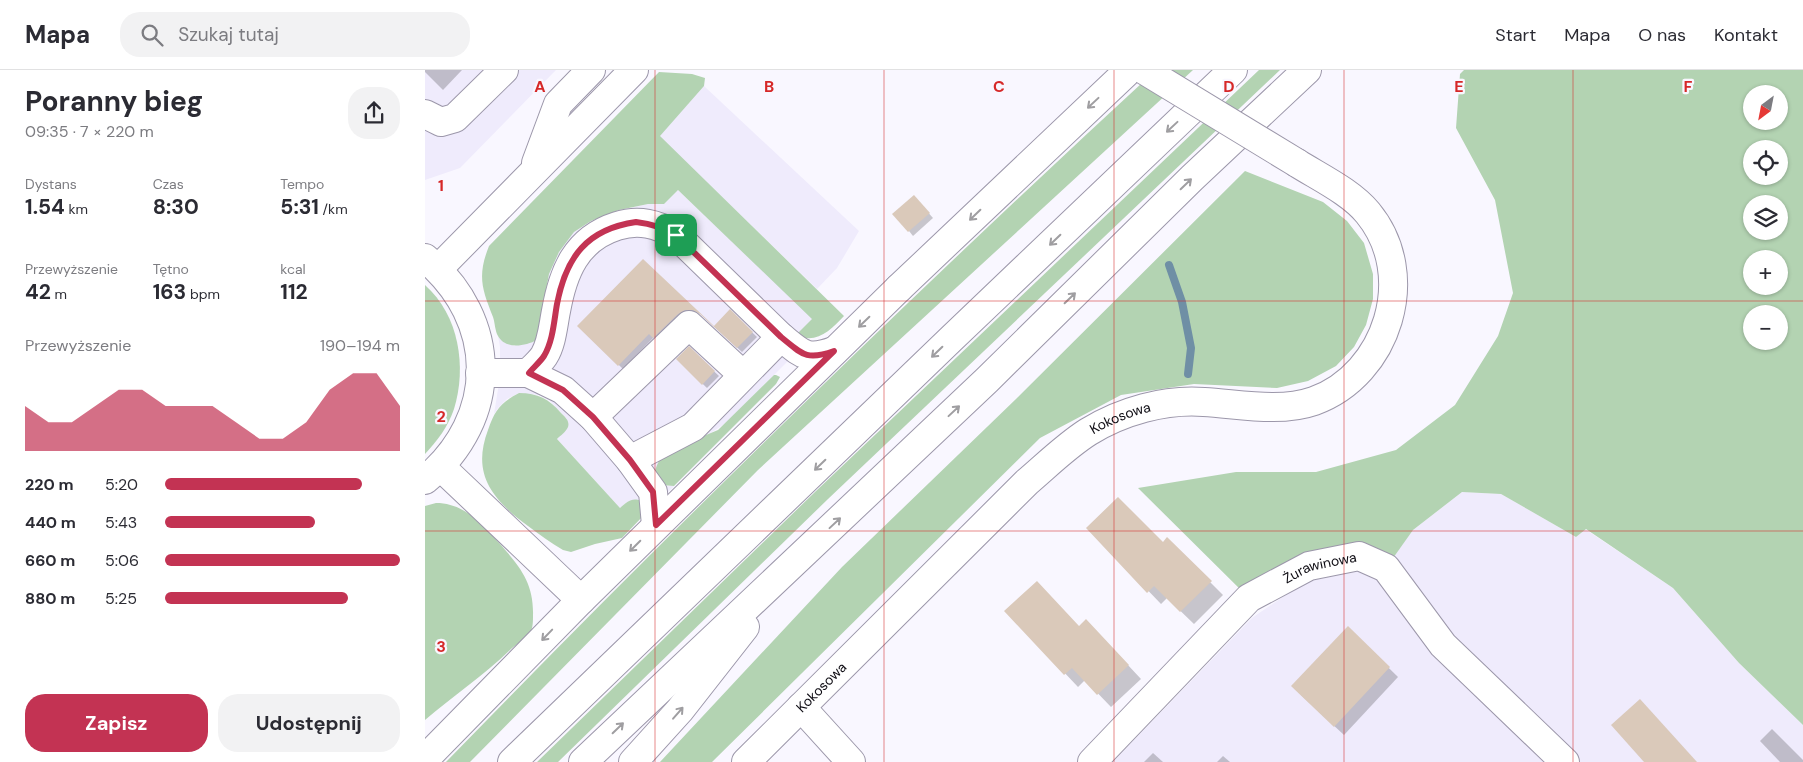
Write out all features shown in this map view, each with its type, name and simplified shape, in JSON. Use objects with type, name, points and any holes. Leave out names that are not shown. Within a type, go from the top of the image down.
[{"type":"main road","points":[[425,114],[441,122],[455,118],[503,70]]},
{"type":"main road","points":[[531,174],[559,104],[591,70]]},
{"type":"main road","points":[[581,600],[433,473],[455,450],[466,431],[475,410],[480,373],[477,339],[469,313],[456,290],[431,264],[531,174],[634,70]]},
{"type":"main road","points":[[425,759],[656,525],[899,288],[1129,70]]},
{"type":"main road","name":"Kokosowa","points":[[746,762],[1027,482],[1088,432],[1105,422],[1137,410],[1174,403],[1204,402],[1284,406],[1312,401],[1325,396],[1343,385],[1368,361],[1384,334],[1392,305],[1391,259],[1377,226],[1368,212],[1355,200],[1297,163],[1145,70]]},
{"type":"main road","points":[[512,762],[1233,70]]},
{"type":"main road","points":[[583,762],[987,380],[1192,178],[1307,70]]},
{"type":"main road","points":[[529,373],[544,356],[552,335],[563,277],[577,253],[593,237],[608,229],[636,222],[663,227],[676,235],[781,337],[799,351],[809,356],[821,356],[834,351]]},
{"type":"main road","points":[[593,417],[689,325],[743,375]]},
{"type":"main road","points":[[630,460],[693,427],[781,337]]},
{"type":"main road","points":[[480,373],[529,373],[563,390],[593,417],[630,460],[653,492],[656,525]]},
{"type":"main road","points":[[633,762],[680,710],[800,556]]},
{"type":"main road","name":"Żurawinowa","points":[[1092,762],[1249,598],[1309,566],[1359,556],[1385,568],[1443,645],[1565,762]]},
{"type":"main road","points":[[801,707],[851,762]]},
{"type":"shaded area","points":[[425,70],[556,70],[460,168],[425,180]]},
{"type":"shaded area","points":[[704,86],[859,231],[837,268],[817,289],[659,136]]},
{"type":"shaded area","points":[[678,190],[813,319],[804,339],[810,339],[726,423],[709,434],[668,451],[667,486],[674,486],[641,519],[644,515],[627,502],[620,508],[557,439],[566,430],[567,419],[550,401],[539,395],[519,393],[507,399],[494,414],[500,377],[498,336],[506,343],[515,346],[547,290],[549,274],[559,252],[574,232],[591,221],[619,210],[648,204],[664,204]]},
{"type":"shaded area","points":[[1462,492],[1501,494],[1576,537],[1585,529],[1673,588],[1739,663],[1803,725],[1803,762],[1113,762],[1252,618],[1312,577],[1385,568],[1413,530]]},
{"type":"green space","points":[[1156,70],[1193,70],[758,470],[470,762],[446,762],[620,585],[796,411],[975,239]]},
{"type":"green space","points":[[1259,70],[1280,70],[828,499],[558,762],[537,762],[816,491]]},
{"type":"green space","points":[[1464,70],[1803,70],[1803,725],[1739,663],[1673,588],[1586,529],[1576,537],[1501,494],[1462,492],[1413,530],[1386,568],[1359,556],[1249,598],[1138,488],[1236,472],[1316,472],[1396,450],[1455,405],[1498,336],[1513,293],[1495,200],[1456,128],[1460,74]]},
{"type":"green space","points":[[659,72],[692,74],[705,78],[704,86],[660,136],[844,316],[828,331],[817,337],[803,338],[796,335],[812,319],[678,190],[664,204],[648,204],[619,210],[591,221],[574,232],[559,252],[549,274],[537,340],[516,346],[506,343],[497,334],[482,282],[483,266],[489,246]]},
{"type":"green space","points":[[1245,171],[1323,202],[1347,221],[1364,243],[1373,274],[1373,299],[1366,325],[1354,347],[1336,366],[1308,381],[1277,388],[1194,384],[1121,395],[1040,438],[712,762],[660,762],[842,567],[1016,399]]},
{"type":"green space","points":[[425,285],[437,297],[453,326],[460,359],[460,376],[452,416],[442,433],[425,454]]},
{"type":"green space","points":[[774,375],[780,377],[776,384],[674,486],[661,485],[654,474],[659,461],[668,451],[718,430]]},
{"type":"green space","points":[[519,393],[532,394],[543,398],[552,404],[565,418],[568,427],[557,439],[620,508],[632,500],[641,501],[644,515],[622,538],[571,552],[563,550],[516,516],[495,496],[484,473],[482,460],[483,446],[496,412],[507,400]]},
{"type":"green space","points":[[436,503],[456,507],[473,516],[508,553],[520,569],[529,586],[533,605],[533,621],[531,631],[524,638],[501,659],[425,720],[425,506]]},
{"type":"building","points":[[914,195],[930,213],[908,232],[892,214]]},
{"type":"building","points":[[643,259],[714,326],[730,309],[753,332],[737,348],[700,314],[693,310],[685,310],[678,314],[653,338],[649,334],[618,366],[577,326]]},
{"type":"building","points":[[689,346],[715,371],[702,385],[676,359]]},
{"type":"building","points":[[1118,497],[1163,542],[1167,537],[1212,581],[1180,612],[1154,586],[1147,593],[1086,528]]},
{"type":"building","points":[[1037,581],[1079,626],[1086,619],[1129,665],[1097,695],[1072,668],[1064,675],[1004,611]]},
{"type":"building","points":[[1348,626],[1390,667],[1334,727],[1291,686]]},
{"type":"building","points":[[1640,699],[1697,762],[1644,762],[1611,725]]},
{"type":"waterway","points":[[1169,265],[1182,302],[1191,348],[1188,374]]},
{"type":"route","points":[[636,222],[663,227],[676,235],[781,337],[799,351],[809,356],[821,356],[834,351],[656,525],[653,492],[630,460],[593,417],[563,390],[529,373],[544,356],[552,335],[563,277],[577,253],[593,237],[608,229],[636,222]]}]
